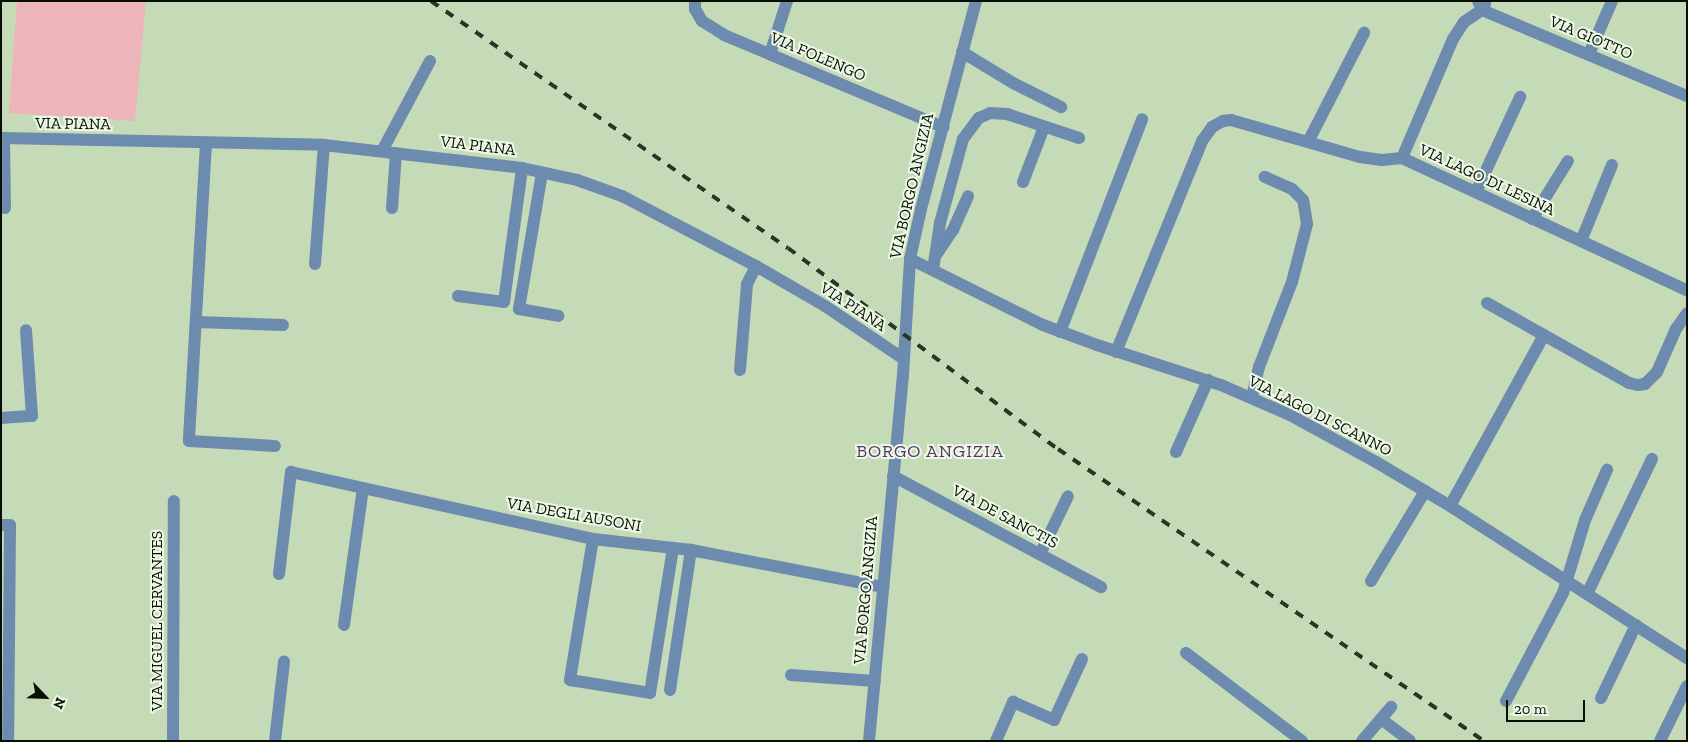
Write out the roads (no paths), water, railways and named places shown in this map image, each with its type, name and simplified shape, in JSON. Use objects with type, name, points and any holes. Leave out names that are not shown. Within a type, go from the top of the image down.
[{"type":"street","name":"VIA FOLENGO","points":[[695,1],[698,15],[709,27],[943,128]]},
{"type":"street","points":[[770,54],[787,1]]},
{"type":"street","name":"VIA BORGO ANGIZIA","points":[[869,741],[904,359],[910,260],[914,234],[976,1]]},
{"type":"street","points":[[1590,54],[1612,1]]},
{"type":"street","points":[[1402,158],[1452,39],[1464,22],[1482,4]]},
{"type":"street","name":"VIA GIOTTO","points":[[1482,4],[1687,96]]},
{"type":"street","points":[[1308,142],[1364,33]]},
{"type":"street","points":[[962,52],[1013,83],[1062,107]]},
{"type":"street","points":[[382,151],[430,61]]},
{"type":"street","points":[[1476,192],[1520,97]]},
{"type":"street","points":[[934,264],[940,223],[963,138],[973,124],[984,115],[997,113],[1079,138]]},
{"type":"street","points":[[1060,332],[1142,119]]},
{"type":"street","name":"VIA LAGO DI LESINA","points":[[1116,352],[1202,141],[1212,127],[1223,120],[1231,120],[1370,159],[1402,158],[1687,290]]},
{"type":"street","points":[[1023,182],[1044,127]]},
{"type":"street","points":[[2,138],[5,208]]},
{"type":"street","name":"VIA PIANA","points":[[2,138],[324,145],[522,168],[577,180],[622,196],[756,266],[825,306],[904,359]]},
{"type":"street","points":[[206,143],[189,441],[275,446]]},
{"type":"street","points":[[315,264],[324,145]]},
{"type":"street","points":[[392,208],[396,152]]},
{"type":"street","points":[[1532,218],[1568,161]]},
{"type":"street","points":[[1581,241],[1612,165]]},
{"type":"street","points":[[458,296],[504,302],[522,168]]},
{"type":"street","points":[[542,173],[520,309],[558,316]]},
{"type":"street","points":[[1252,397],[1262,357],[1292,282],[1307,224],[1303,200],[1292,189],[1265,177]]},
{"type":"street","points":[[934,264],[953,230],[968,196]]},
{"type":"street","name":"VIA LAGO DI SCANNO","points":[[910,260],[934,264],[1018,314],[1060,332],[1116,352],[1208,380],[1252,397],[1304,422],[1450,506],[1687,658]]},
{"type":"street","points":[[740,370],[747,284],[756,266]]},
{"type":"street","points":[[1487,303],[1629,383],[1645,384],[1657,372],[1676,329],[1687,313]]},
{"type":"street","points":[[196,322],[282,325]]},
{"type":"street","points":[[1,418],[32,416],[26,330]]},
{"type":"street","points":[[1450,506],[1544,335]]},
{"type":"street","points":[[1176,452],[1208,380]]},
{"type":"street","points":[[1587,594],[1652,459]]},
{"type":"street","points":[[1506,701],[1568,582],[1585,520],[1607,470]]},
{"type":"street","name":"VIA DEGLI AUSONI","points":[[280,574],[291,472],[593,539],[691,550],[883,587]]},
{"type":"street","name":"VIA DE SANCTIS","points":[[893,476],[1101,587]]},
{"type":"street","points":[[344,625],[363,488]]},
{"type":"street","points":[[1372,581],[1425,491]]},
{"type":"street","points":[[1040,554],[1068,496]]},
{"type":"street","name":"VIA MIGUEL CERVANTES","points":[[174,501],[174,741]]},
{"type":"street","points":[[1,525],[10,525],[8,741]]},
{"type":"street","points":[[593,539],[570,680],[650,693],[673,548]]},
{"type":"street","points":[[670,690],[691,550]]},
{"type":"street","points":[[1601,698],[1636,626]]},
{"type":"street","points":[[1186,653],[1302,741]]},
{"type":"street","points":[[996,741],[1014,702],[1054,720],[1082,659]]},
{"type":"street","points":[[274,741],[284,662]]},
{"type":"street","points":[[791,675],[875,681]]},
{"type":"street","points":[[1660,741],[1687,686]]},
{"type":"street","points":[[1362,741],[1391,707]]},
{"type":"street","points":[[1381,719],[1410,741]]},
{"type":"railway","points":[[431,1],[788,248],[1058,449],[1484,741]]},
{"type":"district","name":"BORGO ANGIZIA","points":[[930,451]]}]
